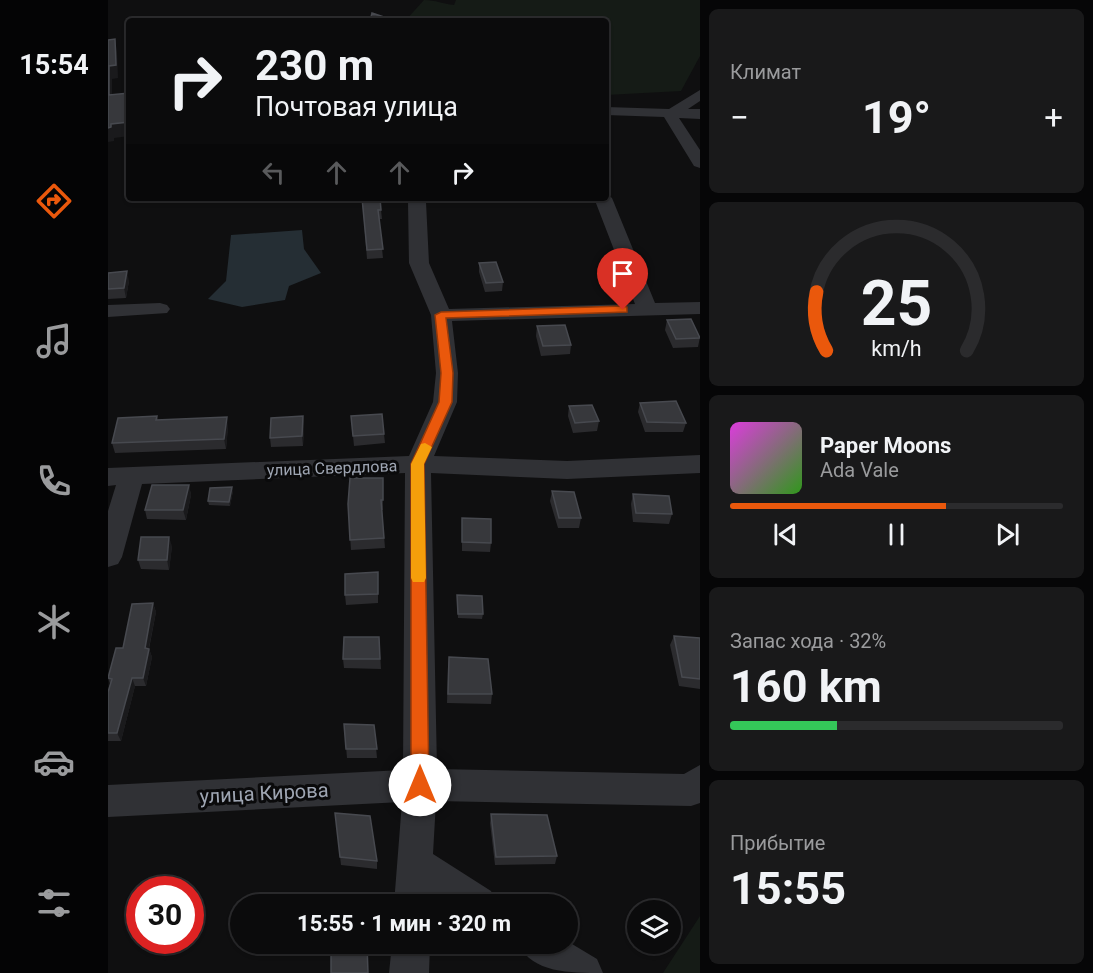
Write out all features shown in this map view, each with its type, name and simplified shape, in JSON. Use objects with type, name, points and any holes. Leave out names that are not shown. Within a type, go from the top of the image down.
[{"type":"street","points":[[670,115],[700,94]]},
{"type":"street","points":[[609,111],[670,115],[700,114]]},
{"type":"street","points":[[670,115],[700,163]]},
{"type":"street","points":[[412,894],[420,785],[418,464],[445,402],[447,373],[441,315],[419,263],[418,201]]},
{"type":"street","points":[[604,201],[647,309]]},
{"type":"street","points":[[441,315],[700,308]]},
{"type":"street","points":[[108,311],[160,309]]},
{"type":"street","name":"улица Свердлова","points":[[119,477],[418,464],[567,470],[700,464]]},
{"type":"street","points":[[108,557],[119,477]]},
{"type":"street","name":"улица Кирова","points":[[108,801],[420,785],[691,790],[700,781]]},
{"type":"street","points":[[414,863],[462,894]]},
{"type":"street","points":[[409,973],[410,954]]},
{"type":"street","points":[[553,954],[583,973]]},
{"type":"shaded area","points":[[424,0],[454,5],[456,0],[700,0],[700,56],[681,91],[609,95],[609,18],[408,18]]},
{"type":"shaded area","points":[[302,230],[304,249],[321,273],[289,286],[285,300],[242,307],[208,299],[226,281],[231,235]]},
{"type":"shaded area","points":[[700,916],[700,973],[663,973],[675,954],[681,954],[681,945]]},
{"type":"building","points":[[372,13],[384,17],[384,18],[371,18]]},
{"type":"building","points":[[115,39],[116,65],[109,66],[109,95],[126,93],[126,122],[111,124],[108,128],[108,40]]},
{"type":"building","points":[[362,201],[380,201],[381,210],[378,210],[383,249],[367,250]]},
{"type":"building","points":[[496,262],[503,282],[486,283],[479,263]]},
{"type":"building","points":[[127,271],[124,288],[108,289],[108,273]]},
{"type":"building","points":[[691,319],[700,338],[676,339],[667,320]]},
{"type":"building","points":[[565,325],[571,345],[543,346],[537,326]]},
{"type":"building","points":[[676,401],[686,423],[647,422],[640,403]]},
{"type":"building","points":[[592,405],[599,421],[575,423],[569,406]]},
{"type":"building","points":[[382,414],[384,434],[353,436],[351,416]]},
{"type":"building","points":[[157,416],[156,420],[227,417],[224,439],[112,443],[118,418]]},
{"type":"building","points":[[303,416],[302,436],[270,438],[271,418]]},
{"type":"building","points":[[350,478],[383,478],[383,500],[381,500],[384,538],[350,540],[348,504]]},
{"type":"building","points":[[152,485],[189,485],[183,510],[145,510]]},
{"type":"building","points":[[232,487],[229,502],[208,501],[210,488]]},
{"type":"building","points":[[552,491],[574,492],[581,518],[559,518]]},
{"type":"building","points":[[633,494],[669,496],[672,514],[636,513]]},
{"type":"building","points":[[462,518],[491,519],[491,543],[462,542]]},
{"type":"building","points":[[141,537],[169,537],[167,560],[138,560]]},
{"type":"building","points":[[378,572],[378,594],[345,595],[345,574]]},
{"type":"building","points":[[457,595],[482,596],[483,614],[458,614]]},
{"type":"building","points":[[153,603],[145,648],[149,649],[143,678],[132,678],[117,733],[108,733],[108,692],[112,679],[108,678],[116,648],[123,648],[132,604]]},
{"type":"building","points":[[674,636],[700,638],[700,679],[682,677]]},
{"type":"building","points":[[344,637],[379,637],[380,659],[343,659]]},
{"type":"building","points":[[449,657],[488,659],[492,694],[448,694]]},
{"type":"building","points":[[344,724],[374,725],[377,749],[346,749]]},
{"type":"building","points":[[335,813],[370,816],[377,861],[340,857]]},
{"type":"building","points":[[491,814],[547,815],[557,856],[496,857]]},
{"type":"building","points":[[331,954],[367,954],[368,973],[331,973]]},
{"type":"slow traffic","points":[[419,578],[418,464],[425,447]]},
{"type":"route","points":[[420,785],[418,464],[445,402],[447,373],[441,315],[623,310]]}]
